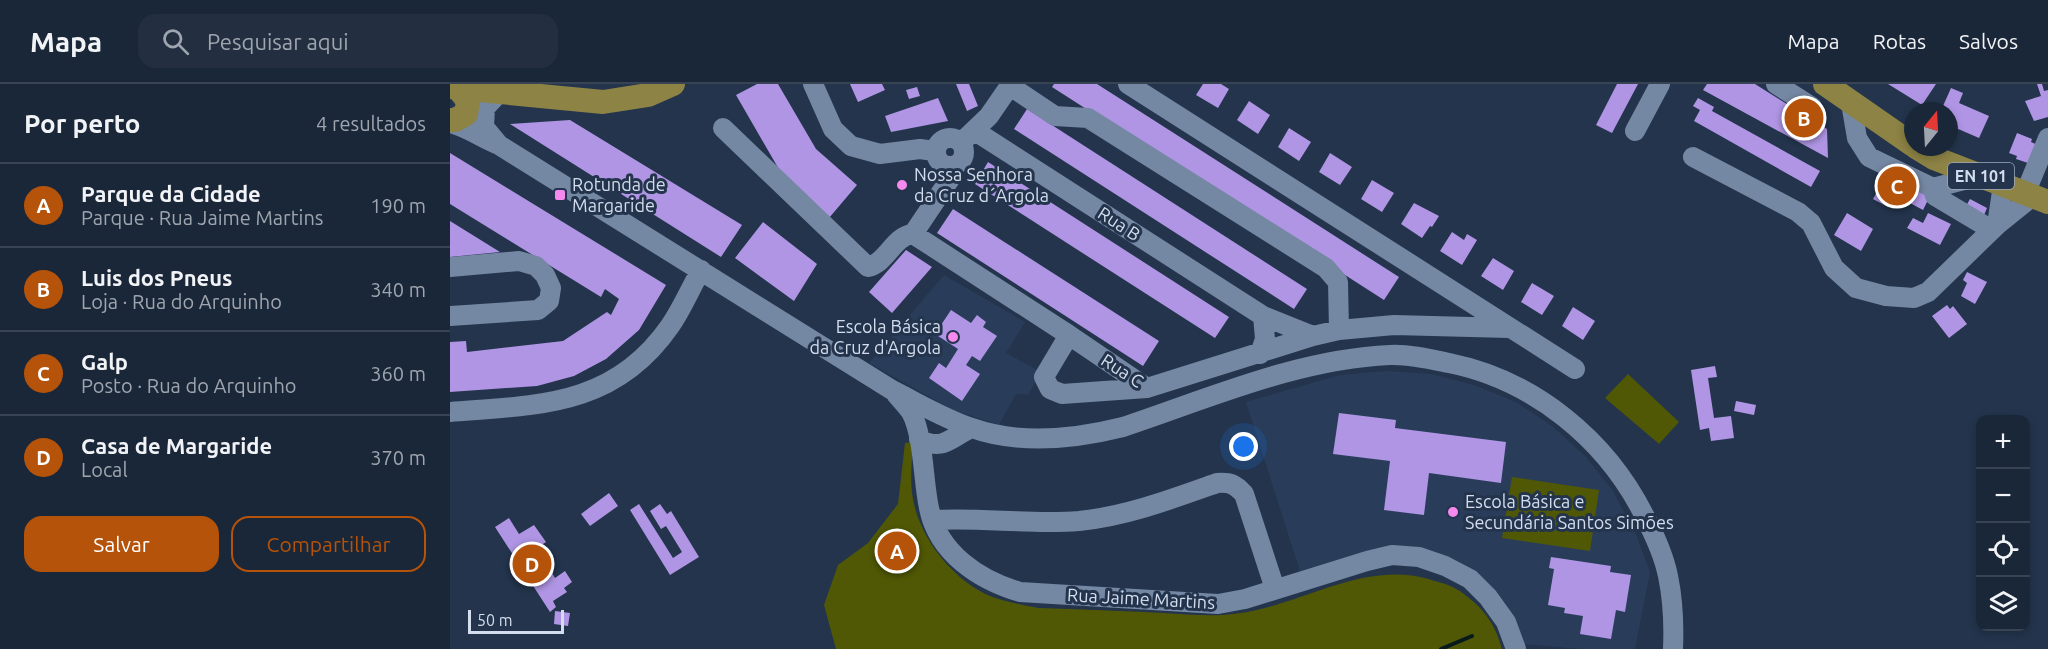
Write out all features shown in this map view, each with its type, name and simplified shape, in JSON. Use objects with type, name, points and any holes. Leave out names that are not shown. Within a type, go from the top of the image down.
[{"type":"main road","points":[[461,110],[503,94],[603,102],[648,95],[673,84]]},
{"type":"main road","name":"EN 101","points":[[1825,84],[1904,139]]},
{"type":"main road","name":"EN 101","points":[[1931,156],[2035,197]]},
{"type":"street","points":[[813,84],[833,129],[851,146],[880,154],[920,148],[934,151]]},
{"type":"street","points":[[1128,84],[1575,369]]},
{"type":"street","points":[[1635,131],[1660,84]]},
{"type":"street","points":[[968,136],[950,136],[939,140],[934,151],[938,162],[949,167],[960,163],[968,136],[989,116],[1010,85],[1055,116],[1088,118],[1326,268],[1338,282],[1339,330]]},
{"type":"street","points":[[1789,87],[1812,107]]},
{"type":"street","points":[[1851,103],[1857,138],[1869,157],[1933,188],[1979,176]]},
{"type":"street","points":[[499,145],[482,139],[457,125],[461,110],[499,145],[892,390],[932,410],[958,432],[1025,438],[1062,438],[1095,434],[1123,427],[1298,369],[1344,360],[1392,355],[1426,358],[1471,367],[1517,386],[1560,412],[1601,450],[1632,490],[1655,537],[1668,575],[1674,626],[1673,649]]},
{"type":"street","points":[[723,128],[868,267],[876,265],[905,235],[913,234],[950,179],[949,167]]},
{"type":"street","name":"Rua B","points":[[968,136],[1263,316],[1313,336]]},
{"type":"street","points":[[1693,157],[1798,212],[1810,223],[1834,268],[1856,288],[1886,296],[1914,298],[1928,292],[1994,227],[2035,197],[2048,138]]},
{"type":"street","points":[[1994,227],[2003,185]]},
{"type":"street","points":[[1933,188],[1935,196],[1994,227]]},
{"type":"street","name":"Rua C","points":[[913,234],[1069,334],[1147,388],[1339,330],[1423,324],[1509,327]]},
{"type":"street","points":[[450,267],[519,261],[536,266],[545,275],[551,288],[549,301],[538,310],[450,316]]},
{"type":"street","points":[[450,412],[547,404],[598,388],[638,363],[656,345],[682,307],[701,270]]},
{"type":"street","points":[[1260,354],[1265,339],[1263,316]]},
{"type":"street","points":[[1069,334],[1044,377],[1050,389],[1062,394],[1147,388]]},
{"type":"street","points":[[892,390],[911,413],[917,432],[934,446],[958,432]]},
{"type":"street","points":[[917,432],[920,416],[932,410]]},
{"type":"street","name":"Rua Jaime Martins","points":[[917,432],[932,520],[944,543],[977,574],[998,586],[1020,592],[1218,604],[1245,599],[1392,555],[1419,557],[1445,566],[1470,579],[1488,597],[1506,622],[1516,649]]},
{"type":"street","points":[[925,479],[937,454],[958,432]]},
{"type":"street","points":[[932,520],[959,518],[1052,522],[1087,520],[1128,513],[1226,482],[1236,485],[1244,494],[1275,589]]},
{"type":"shaded area","name":"Escola Básica da Cruz d'Argola","points":[[944,275],[1025,322],[1006,353],[1041,372],[1028,395],[1016,394],[999,425],[953,410],[869,363]]},
{"type":"shaded area","name":"Escola Básica e Secundária Santos Simões","points":[[1386,371],[1431,374],[1474,385],[1516,402],[1552,426],[1586,457],[1613,491],[1635,532],[1650,572],[1635,649],[1580,649],[1524,644],[1513,617],[1418,549],[1377,548],[1300,571],[1246,402],[1340,375]]},
{"type":"green space","points":[[1628,374],[1679,422],[1659,444],[1605,398]]},
{"type":"green space","points":[[913,442],[912,493],[915,509],[929,540],[938,554],[962,579],[990,596],[1039,608],[1222,615],[1249,612],[1276,605],[1355,580],[1381,575],[1408,575],[1443,583],[1464,594],[1488,618],[1502,649],[836,649],[824,605],[838,565],[868,543],[898,504],[905,443]]},
{"type":"green space","points":[[1512,477],[1599,490],[1590,551],[1502,538]]},
{"type":"building","points":[[757,84],[778,84],[816,149],[857,185],[829,218],[784,178],[736,95]]},
{"type":"building","points":[[850,84],[882,84],[885,90],[858,102]]},
{"type":"building","points":[[956,84],[969,84],[978,106],[967,111]]},
{"type":"building","points":[[1054,84],[1097,84],[1399,277],[1384,300],[1052,87]]},
{"type":"building","points":[[1203,84],[1221,84],[1229,89],[1218,108],[1196,95]]},
{"type":"building","points":[[1617,84],[1638,84],[1612,133],[1596,125]]},
{"type":"building","points":[[1707,84],[1755,84],[1827,129],[1828,158],[1703,90]]},
{"type":"building","points":[[1888,84],[1936,84],[1924,102],[1917,102]]},
{"type":"building","points":[[2037,84],[2042,84],[2044,91],[2048,90],[2048,117],[2034,121],[2025,101],[2041,96]]},
{"type":"building","points":[[917,87],[920,96],[909,99],[906,90]]},
{"type":"building","points":[[1951,88],[1963,93],[1959,103],[1989,116],[1979,138],[1958,129],[1958,102],[1945,102]]},
{"type":"building","points":[[938,98],[948,121],[891,132],[885,116]]},
{"type":"building","points":[[1698,98],[1714,107],[1712,111],[1820,171],[1811,187],[1694,121],[1700,110],[1693,106]]},
{"type":"building","points":[[1249,101],[1270,115],[1258,134],[1237,120]]},
{"type":"building","points":[[1027,109],[1307,289],[1294,309],[1014,129]]},
{"type":"building","points":[[570,120],[742,225],[721,257],[510,124]]},
{"type":"building","points":[[1289,128],[1311,142],[1299,161],[1278,147]]},
{"type":"building","points":[[2017,133],[2032,139],[2031,142],[2038,145],[2031,164],[2016,159],[2017,156],[2009,153]]},
{"type":"building","points":[[450,153],[666,285],[639,330],[606,359],[574,376],[537,386],[450,392],[450,342],[466,341],[467,352],[563,341],[607,312],[611,315],[619,299],[605,289],[601,297],[450,204]]},
{"type":"building","points":[[1330,153],[1352,167],[1340,185],[1319,172]]},
{"type":"building","points":[[1895,160],[1930,196],[1923,210],[1895,195],[1888,207],[1873,199]]},
{"type":"building","points":[[988,162],[1229,317],[1215,338],[975,184]]},
{"type":"building","points":[[1372,180],[1394,193],[1382,212],[1361,199]]},
{"type":"building","points":[[1970,199],[1987,208],[1984,215],[1966,206]]},
{"type":"building","points":[[1414,203],[1439,216],[1422,238],[1401,224]]},
{"type":"building","points":[[953,209],[1159,341],[1143,366],[937,233]]},
{"type":"building","points":[[1847,213],[1873,229],[1861,251],[1834,235]]},
{"type":"building","points":[[1928,213],[1951,224],[1940,245],[1907,228],[1913,218],[1923,223]]},
{"type":"building","points":[[450,221],[500,252],[450,257]]},
{"type":"building","points":[[763,222],[817,264],[794,301],[735,258]]},
{"type":"building","points":[[1452,232],[1464,240],[1467,234],[1477,240],[1462,265],[1440,251]]},
{"type":"building","points":[[906,250],[932,267],[892,313],[869,292]]},
{"type":"building","points":[[1493,258],[1514,271],[1503,290],[1481,276]]},
{"type":"building","points":[[1967,272],[1987,282],[1975,304],[1961,296],[1967,283],[1963,280]]},
{"type":"building","points":[[1532,283],[1554,296],[1542,315],[1521,302]]},
{"type":"building","points":[[1947,305],[1950,309],[1953,306],[1967,324],[1949,338],[1932,316]]},
{"type":"building","points":[[1573,307],[1595,321],[1583,340],[1562,326]]},
{"type":"building","points":[[951,310],[971,323],[977,315],[986,322],[983,327],[997,336],[980,361],[972,356],[966,365],[980,374],[962,401],[929,378],[939,363],[946,368],[958,349],[935,334]]},
{"type":"building","points":[[1715,366],[1717,377],[1708,378],[1714,418],[1731,416],[1734,438],[1711,441],[1709,428],[1700,430],[1691,370]]},
{"type":"building","points":[[1736,401],[1756,405],[1754,415],[1734,411]]},
{"type":"building","points":[[1339,413],[1396,420],[1395,428],[1506,442],[1501,483],[1429,473],[1424,515],[1384,510],[1390,461],[1333,454]]},
{"type":"building","points":[[609,493],[618,506],[590,526],[581,514]]},
{"type":"building","points":[[639,504],[673,558],[682,552],[666,526],[661,529],[650,511],[660,504],[667,514],[671,511],[699,557],[670,575],[630,510]]},
{"type":"building","points":[[509,518],[519,534],[534,525],[546,542],[537,548],[555,578],[565,571],[572,582],[564,588],[567,592],[553,601],[556,607],[550,612],[495,527]]},
{"type":"building","points":[[1551,557],[1611,566],[1610,572],[1631,575],[1625,612],[1616,610],[1611,639],[1580,634],[1583,616],[1564,613],[1565,608],[1548,605],[1554,569],[1549,568]]},
{"type":"building","points":[[555,611],[570,613],[568,626],[554,624]]},
{"type":"waterway","points":[[1441,649],[1472,636]]},
{"type":"place","name":"Luis dos Pneus","points":[[1804,118]]},
{"type":"place","name":"Nossa Senhora da Cruz d´Argola","points":[[902,185]]},
{"type":"place","name":"Galp","points":[[1897,186]]},
{"type":"place","name":"Rotunda de Margaride","points":[[560,195]]},
{"type":"place","name":"Escola Básica da Cruz d'Argola","points":[[953,337]]},
{"type":"place","name":"Escola Básica e Secundária Santos Simões","points":[[1453,512]]},
{"type":"place","name":"Parque da Cidade","points":[[897,551]]},
{"type":"place","name":"Casa de Margaride","points":[[532,564]]}]
